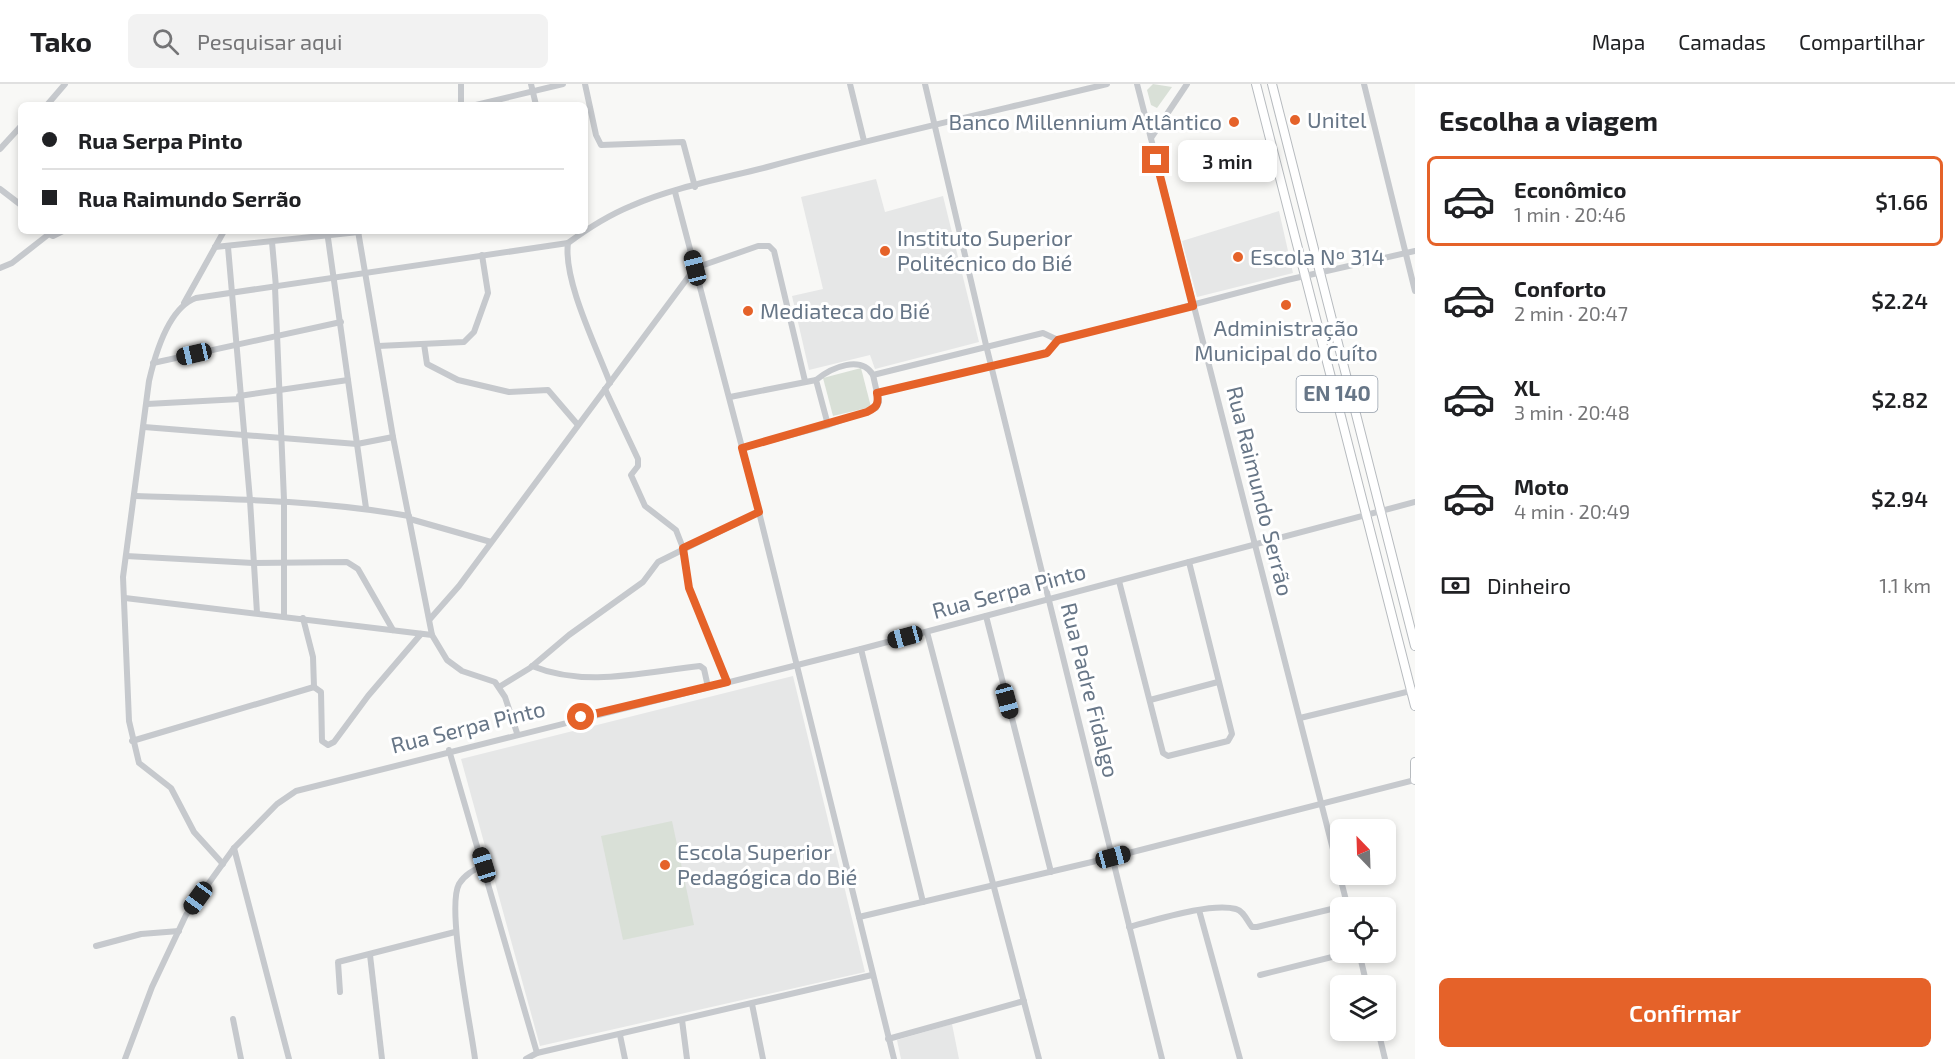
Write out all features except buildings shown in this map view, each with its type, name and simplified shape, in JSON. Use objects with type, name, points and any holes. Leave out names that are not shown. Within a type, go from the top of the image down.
[{"type":"main road","name":"EN 140","points":[[1256,84],[1413,690],[1415,706]]},
{"type":"main road","name":"EN 140","points":[[1272,84],[1322,272],[1415,646]]},
{"type":"main road","points":[[1280,171],[1294,167]]},
{"type":"main road","points":[[1327,354],[1341,351]]},
{"type":"main road","points":[[1347,432],[1360,429]]},
{"type":"main road","points":[[1389,604],[1404,601]]},
{"type":"main road","points":[[1415,762],[1415,780]]},
{"type":"street","points":[[49,102],[65,84]]},
{"type":"street","points":[[461,84],[461,102]]},
{"type":"street","points":[[485,102],[531,87],[563,84]]},
{"type":"street","points":[[585,84],[596,135],[601,145],[683,142],[694,187]]},
{"type":"street","points":[[849,84],[864,141]]},
{"type":"street","name":"Rua Padre Fidalgo","points":[[925,84],[986,345],[1162,1059]]},
{"type":"street","points":[[588,231],[632,205],[675,192],[864,141],[935,127],[1107,84]]},
{"type":"street","name":"Rua Raimundo Serrão","points":[[1137,84],[1346,897]]},
{"type":"street","points":[[1151,138],[1187,84]]},
{"type":"street","points":[[1364,84],[1415,291]]},
{"type":"street","points":[[531,87],[535,102]]},
{"type":"street","points":[[0,148],[18,129]]},
{"type":"street","points":[[0,189],[18,203]]},
{"type":"street","points":[[675,192],[730,397],[894,1059]]},
{"type":"street","points":[[0,268],[12,262],[47,234]]},
{"type":"street","points":[[222,234],[170,324],[153,363],[136,466],[136,496],[123,576],[126,673],[132,741],[143,769],[171,788],[194,832],[223,864]]},
{"type":"street","points":[[215,247],[272,242],[322,234]]},
{"type":"street","points":[[328,234],[366,508]]},
{"type":"street","points":[[359,234],[393,437],[432,635],[447,660],[462,670],[490,679],[499,687],[505,697],[517,733]]},
{"type":"street","points":[[569,234],[571,241],[568,265],[572,283],[609,383]]},
{"type":"street","points":[[182,306],[196,298],[571,241],[583,234]]},
{"type":"street","points":[[272,242],[284,500],[284,616]]},
{"type":"street","points":[[430,619],[491,542],[695,268],[758,246],[770,246],[774,251],[805,381]]},
{"type":"street","points":[[228,247],[242,433],[250,500],[257,613]]},
{"type":"street","points":[[877,393],[1047,353],[1058,340],[1322,272],[1415,251]]},
{"type":"street","points":[[378,346],[462,343],[474,332],[488,293],[482,255]]},
{"type":"street","points":[[153,363],[340,322]]},
{"type":"street","points":[[873,375],[986,345],[1043,333],[1058,340]]},
{"type":"street","points":[[424,344],[426,363],[458,380],[509,392],[548,390],[578,425]]},
{"type":"street","points":[[730,397],[816,380],[831,370],[860,363],[868,366],[873,375],[879,402],[876,408],[828,425],[742,448]]},
{"type":"street","points":[[147,404],[240,398],[348,380]]},
{"type":"street","points":[[816,380],[828,425]]},
{"type":"street","points":[[605,389],[638,459],[638,466],[631,475],[640,500],[673,526],[683,548],[689,588],[727,682]]},
{"type":"street","points":[[144,427],[242,433],[357,444],[393,437]]},
{"type":"street","points":[[136,496],[284,500],[366,508],[410,518],[491,542]]},
{"type":"street","name":"Rua Serpa Pinto","points":[[125,1059],[152,987],[186,915],[234,848],[277,804],[296,791],[449,750],[927,632],[1254,543],[1415,502]]},
{"type":"street","points":[[499,687],[532,666],[568,635],[643,582],[658,562],[759,512]]},
{"type":"street","points":[[126,556],[253,562],[336,560],[352,564],[374,595],[393,630]]},
{"type":"street","points":[[1119,581],[1165,755],[1228,741],[1232,734],[1189,562]]},
{"type":"street","points":[[125,598],[432,635]]},
{"type":"street","points":[[986,616],[1051,872]]},
{"type":"street","points":[[303,618],[313,657],[314,687]]},
{"type":"street","points":[[927,632],[1039,1059]]},
{"type":"street","points":[[314,687],[321,692],[322,741],[328,745],[334,742],[368,696],[421,634]]},
{"type":"street","points":[[861,649],[923,902]]},
{"type":"street","points":[[532,666],[552,674],[593,679],[700,666],[704,669],[708,687]]},
{"type":"street","points":[[1150,700],[1218,682]]},
{"type":"street","points":[[132,741],[314,687]]},
{"type":"street","points":[[1300,718],[1413,690]]},
{"type":"street","points":[[449,750],[537,1053]]},
{"type":"street","points":[[859,917],[1113,857],[1415,780]]},
{"type":"street","points":[[234,848],[289,1059]]},
{"type":"street","points":[[475,1059],[455,932],[454,896],[458,885],[466,875],[484,865]]},
{"type":"street","points":[[1129,927],[1199,910],[1236,909],[1243,913],[1252,927],[1330,910]]},
{"type":"street","points":[[1199,910],[1240,1059]]},
{"type":"street","points":[[96,946],[141,934],[178,931]]},
{"type":"street","points":[[340,992],[338,962],[455,932]]},
{"type":"street","points":[[370,955],[382,1059]]},
{"type":"street","points":[[1260,975],[1330,958]]},
{"type":"street","points":[[526,1059],[537,1053],[872,975]]},
{"type":"street","points":[[888,1039],[1024,1001]]},
{"type":"street","points":[[752,1004],[763,1059]]},
{"type":"street","points":[[233,1019],[242,1059]]},
{"type":"street","points":[[682,1020],[687,1059]]},
{"type":"street","points":[[620,1035],[624,1059]]},
{"type":"street","points":[[1381,1041],[1386,1059]]},
{"type":"shaded area","points":[[1153,84],[1172,87],[1157,108],[1151,105],[1147,90]]},
{"type":"shaded area","name":"Instituto Superior Politécnico do Bié","points":[[876,179],[885,212],[943,196],[979,342],[875,369],[870,355],[809,370],[792,296],[823,289],[801,197]]},
{"type":"shaded area","name":"Escola Nº 314","points":[[1279,211],[1293,273],[1197,297],[1182,241]]},
{"type":"shaded area","points":[[861,368],[871,407],[833,416],[823,378]]},
{"type":"shaded area","name":"Escola Superior Pedagógica do Bié","points":[[793,676],[865,972],[540,1046],[461,759]]},
{"type":"shaded area","points":[[672,821],[694,925],[623,940],[601,836]]},
{"type":"shaded area","points":[[952,1024],[959,1059],[901,1059],[897,1040]]},
{"type":"place","name":"Unitel","points":[[1295,120]]},
{"type":"place","name":"Banco Millennium Atlântico","points":[[1234,122]]},
{"type":"place","name":"Instituto Superior Politécnico do Bié","points":[[885,251]]},
{"type":"place","name":"Escola Nº 314","points":[[1238,257]]},
{"type":"place","name":"Administração Municipal do Cuíto","points":[[1286,305]]},
{"type":"place","name":"Mediateca do Bié","points":[[748,311]]},
{"type":"place","name":"Escola Superior Pedagógica do Bié","points":[[665,865]]},
{"type":"route","points":[[581,717],[727,682],[704,631],[689,588],[685,574],[683,548],[759,512],[742,448],[867,412],[876,408],[879,402],[877,393],[1047,353],[1058,340],[1193,306],[1156,160]]}]
